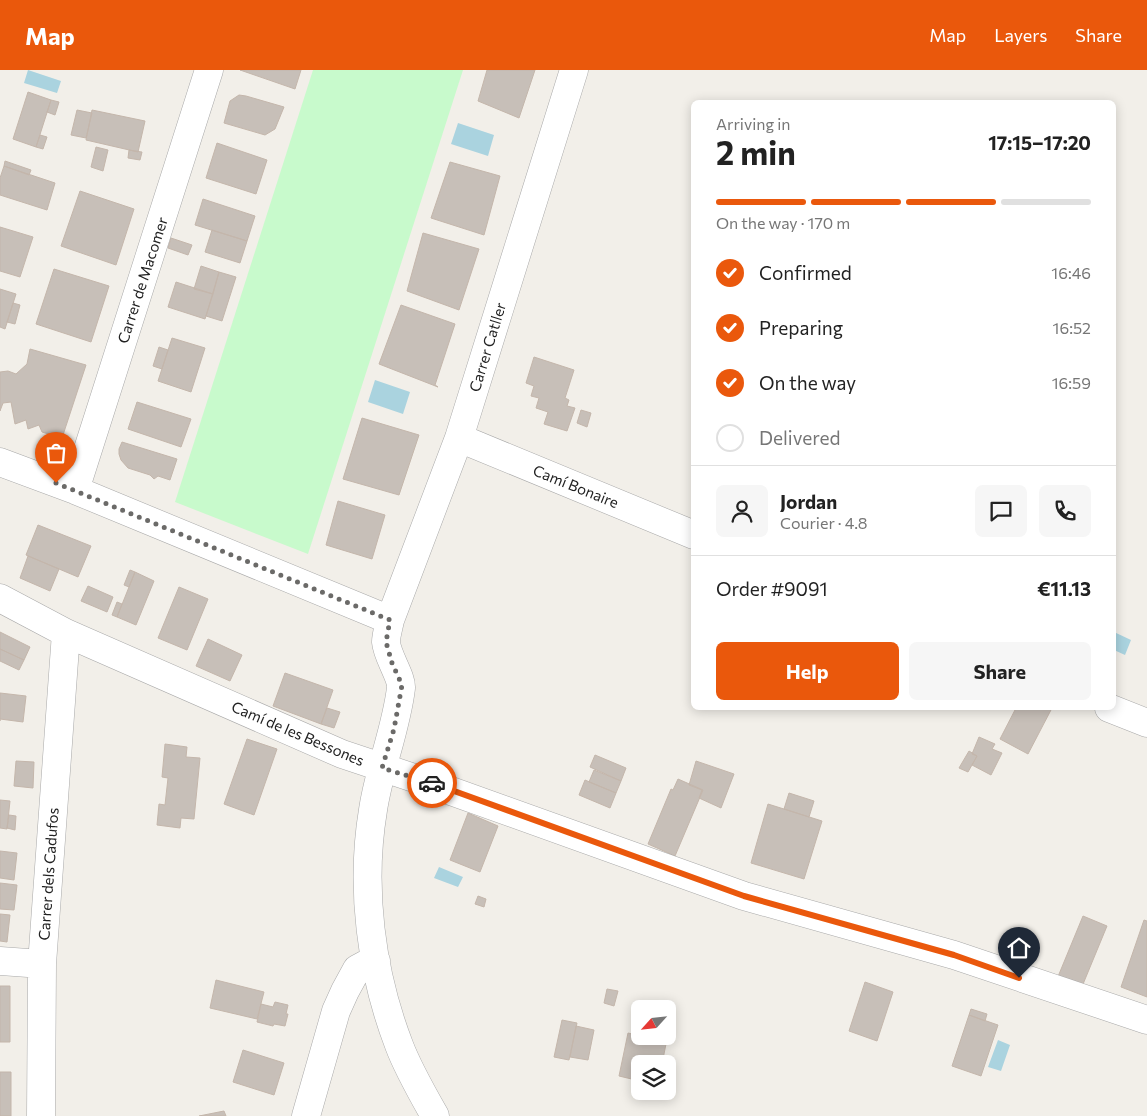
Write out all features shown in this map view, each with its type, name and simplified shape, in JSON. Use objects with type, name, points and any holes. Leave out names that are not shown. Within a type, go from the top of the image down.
[{"type":"street","name":"Carrer de Macomer","points":[[75,490],[209,70]]},
{"type":"street","name":"Carrer Catller","points":[[435,1116],[399,1046],[384,997],[369,918],[368,854],[372,810],[394,729],[402,685],[392,663],[386,642],[390,620],[459,438],[574,70]]},
{"type":"street","name":"Camí Bonaire","points":[[459,438],[691,534]]},
{"type":"street","points":[[0,462],[75,490],[390,620]]},
{"type":"street","name":"Camí de les Bessones","points":[[0,598],[66,633],[342,754],[424,780],[744,896],[954,955],[1147,1020]]},
{"type":"street","name":"Carrer dels Cadufos","points":[[41,1116],[42,964],[66,633]]},
{"type":"street","points":[[1114,710],[1147,723]]},
{"type":"street","points":[[0,961],[42,964]]},
{"type":"street","points":[[306,1116],[336,1011],[345,991],[357,969],[376,961]]},
{"type":"green space","points":[[313,70],[463,70],[308,554],[175,502]]},
{"type":"water","points":[[28,70],[61,81],[57,93],[24,83]]},
{"type":"water","points":[[458,123],[494,135],[488,156],[451,144]]},
{"type":"water","points":[[375,380],[410,392],[403,414],[368,402]]},
{"type":"water","points":[[1116,633],[1131,640],[1125,655],[1116,651]]},
{"type":"water","points":[[439,867],[463,877],[458,887],[434,878]]},
{"type":"water","points":[[998,1040],[1010,1045],[1001,1071],[988,1067]]},
{"type":"building","points":[[240,70],[301,70],[295,89]]},
{"type":"building","points":[[487,70],[535,70],[519,118],[478,101]]},
{"type":"building","points":[[28,92],[51,100],[36,147],[13,139]]},
{"type":"building","points":[[239,95],[284,107],[275,129],[265,135],[224,123],[230,101]]},
{"type":"building","points":[[51,100],[59,102],[55,115],[47,112]]},
{"type":"building","points":[[77,110],[92,113],[86,138],[71,135]]},
{"type":"building","points":[[92,110],[145,121],[138,152],[86,140]]},
{"type":"building","points":[[40,135],[47,137],[43,149],[36,147]]},
{"type":"building","points":[[217,143],[267,160],[256,194],[206,178]]},
{"type":"building","points":[[96,147],[108,150],[103,171],[91,167]]},
{"type":"building","points":[[129,150],[142,152],[140,160],[128,158]]},
{"type":"building","points":[[5,161],[31,170],[29,175],[4,166]]},
{"type":"building","points":[[450,162],[500,176],[484,235],[431,218]]},
{"type":"building","points":[[4,166],[55,183],[47,210],[0,195],[0,178]]},
{"type":"building","points":[[80,191],[134,209],[116,265],[61,246]]},
{"type":"building","points":[[203,199],[255,216],[247,241],[195,225]]},
{"type":"building","points":[[0,227],[33,237],[20,277],[0,271]]},
{"type":"building","points":[[212,230],[247,241],[240,263],[205,252]]},
{"type":"building","points":[[423,233],[479,249],[459,310],[407,291]]},
{"type":"building","points":[[171,238],[192,245],[188,255],[168,248]]},
{"type":"building","points":[[201,266],[219,272],[213,294],[194,289]]},
{"type":"building","points":[[54,269],[109,286],[91,342],[36,324]]},
{"type":"building","points":[[219,272],[236,277],[222,321],[206,316]]},
{"type":"building","points":[[176,282],[213,294],[205,319],[168,307]]},
{"type":"building","points":[[0,289],[16,294],[5,329],[0,327]]},
{"type":"building","points":[[13,303],[20,305],[15,324],[7,322]]},
{"type":"building","points":[[401,305],[455,324],[435,385],[438,387],[379,364]]},
{"type":"building","points":[[172,338],[205,348],[191,392],[158,381]]},
{"type":"building","points":[[159,347],[168,350],[162,369],[153,366]]},
{"type":"building","points":[[30,349],[86,365],[62,438],[42,432],[39,425],[28,429],[26,420],[15,424],[11,402],[3,403],[0,411],[0,372],[8,371],[16,374],[27,364]]},
{"type":"building","points":[[534,357],[574,370],[565,398],[569,400],[567,406],[575,408],[567,431],[544,424],[548,412],[536,408],[539,398],[531,396],[534,386],[526,383]]},
{"type":"building","points":[[137,402],[191,419],[181,447],[128,429]]},
{"type":"building","points":[[581,410],[591,413],[587,427],[577,423]]},
{"type":"building","points":[[362,418],[419,435],[399,495],[343,479]]},
{"type":"building","points":[[122,442],[177,459],[170,480],[158,476],[154,479],[150,475],[128,468],[121,460],[119,454]]},
{"type":"building","points":[[338,501],[385,515],[372,559],[326,545]]},
{"type":"building","points":[[38,525],[91,546],[78,577],[26,555]]},
{"type":"building","points":[[28,556],[59,569],[50,591],[20,578]]},
{"type":"building","points":[[130,570],[135,572],[129,587],[124,585]]},
{"type":"building","points":[[135,572],[154,581],[136,625],[117,617]]},
{"type":"building","points":[[88,586],[113,597],[107,612],[81,601]]},
{"type":"building","points":[[179,587],[208,599],[187,650],[158,638]]},
{"type":"building","points":[[117,602],[122,604],[117,617],[112,615]]},
{"type":"building","points":[[0,632],[30,647],[24,660],[0,649]]},
{"type":"building","points":[[208,639],[242,655],[230,681],[196,666]]},
{"type":"building","points":[[0,649],[24,660],[19,670],[0,661]]},
{"type":"building","points":[[285,673],[333,690],[321,724],[273,706]]},
{"type":"building","points":[[0,693],[26,696],[23,722],[0,719]]},
{"type":"building","points":[[327,708],[340,712],[334,728],[321,724]]},
{"type":"building","points":[[1015,710],[1051,710],[1028,754],[1000,739]]},
{"type":"building","points":[[979,737],[995,744],[992,749],[1002,753],[991,775],[972,765],[977,756],[972,754]]},
{"type":"building","points":[[247,739],[277,749],[254,815],[224,804]]},
{"type":"building","points":[[165,744],[187,747],[186,757],[200,758],[194,819],[181,818],[180,828],[157,825],[159,804],[165,805],[168,778],[162,777]]},
{"type":"building","points":[[969,751],[977,756],[968,772],[959,768]]},
{"type":"building","points":[[595,755],[626,768],[621,781],[590,767]]},
{"type":"building","points":[[16,761],[34,762],[33,788],[14,786]]},
{"type":"building","points":[[696,761],[734,774],[721,808],[699,798],[702,790],[689,785]]},
{"type":"building","points":[[594,770],[621,781],[616,793],[589,782]]},
{"type":"building","points":[[678,779],[703,790],[675,856],[648,844],[671,789],[673,790]]},
{"type":"building","points":[[585,780],[616,793],[610,808],[579,795]]},
{"type":"building","points":[[789,793],[814,801],[809,817],[784,809]]},
{"type":"building","points":[[0,800],[10,801],[7,829],[0,828]]},
{"type":"building","points":[[768,804],[822,821],[804,879],[751,863]]},
{"type":"building","points":[[468,813],[498,826],[480,872],[450,860]]},
{"type":"building","points":[[9,815],[16,816],[15,830],[7,828]]},
{"type":"building","points":[[0,851],[17,853],[14,880],[0,878]]},
{"type":"building","points":[[0,883],[17,885],[14,910],[0,909]]},
{"type":"building","points":[[478,896],[486,899],[484,907],[475,904]]},
{"type":"building","points":[[0,914],[10,915],[7,942],[0,941]]},
{"type":"building","points":[[1083,916],[1107,926],[1081,989],[1057,979]]},
{"type":"building","points":[[1144,920],[1147,921],[1147,997],[1121,987]]},
{"type":"building","points":[[216,980],[264,992],[257,1019],[210,1008]]},
{"type":"building","points":[[865,982],[893,992],[877,1041],[849,1031]]},
{"type":"building","points":[[0,986],[10,986],[10,1042],[0,1042]]},
{"type":"building","points":[[607,989],[618,991],[614,1006],[604,1003]]},
{"type":"building","points":[[275,1002],[288,1005],[285,1026],[274,1024],[273,1026],[257,1022],[261,1004],[273,1007]]},
{"type":"building","points":[[971,1009],[987,1014],[985,1021],[969,1015]]},
{"type":"building","points":[[969,1015],[998,1025],[981,1076],[952,1066]]},
{"type":"building","points":[[562,1020],[577,1023],[569,1060],[554,1057]]},
{"type":"building","points":[[576,1026],[594,1030],[588,1060],[570,1057]]},
{"type":"building","points":[[628,1033],[631,1034],[631,1045],[666,1045],[664,1055],[631,1055],[631,1079],[619,1076]]},
{"type":"building","points":[[243,1050],[284,1063],[274,1095],[233,1082]]},
{"type":"building","points":[[0,1072],[11,1072],[11,1116],[0,1116]]},
{"type":"building","points":[[224,1111],[226,1116],[199,1116]]},
{"type":"way so far","points":[[56,483],[390,620],[386,642],[392,663],[402,685],[394,729],[382,768],[432,783]]},
{"type":"route","points":[[432,783],[744,896],[954,955],[1019,978]]}]
